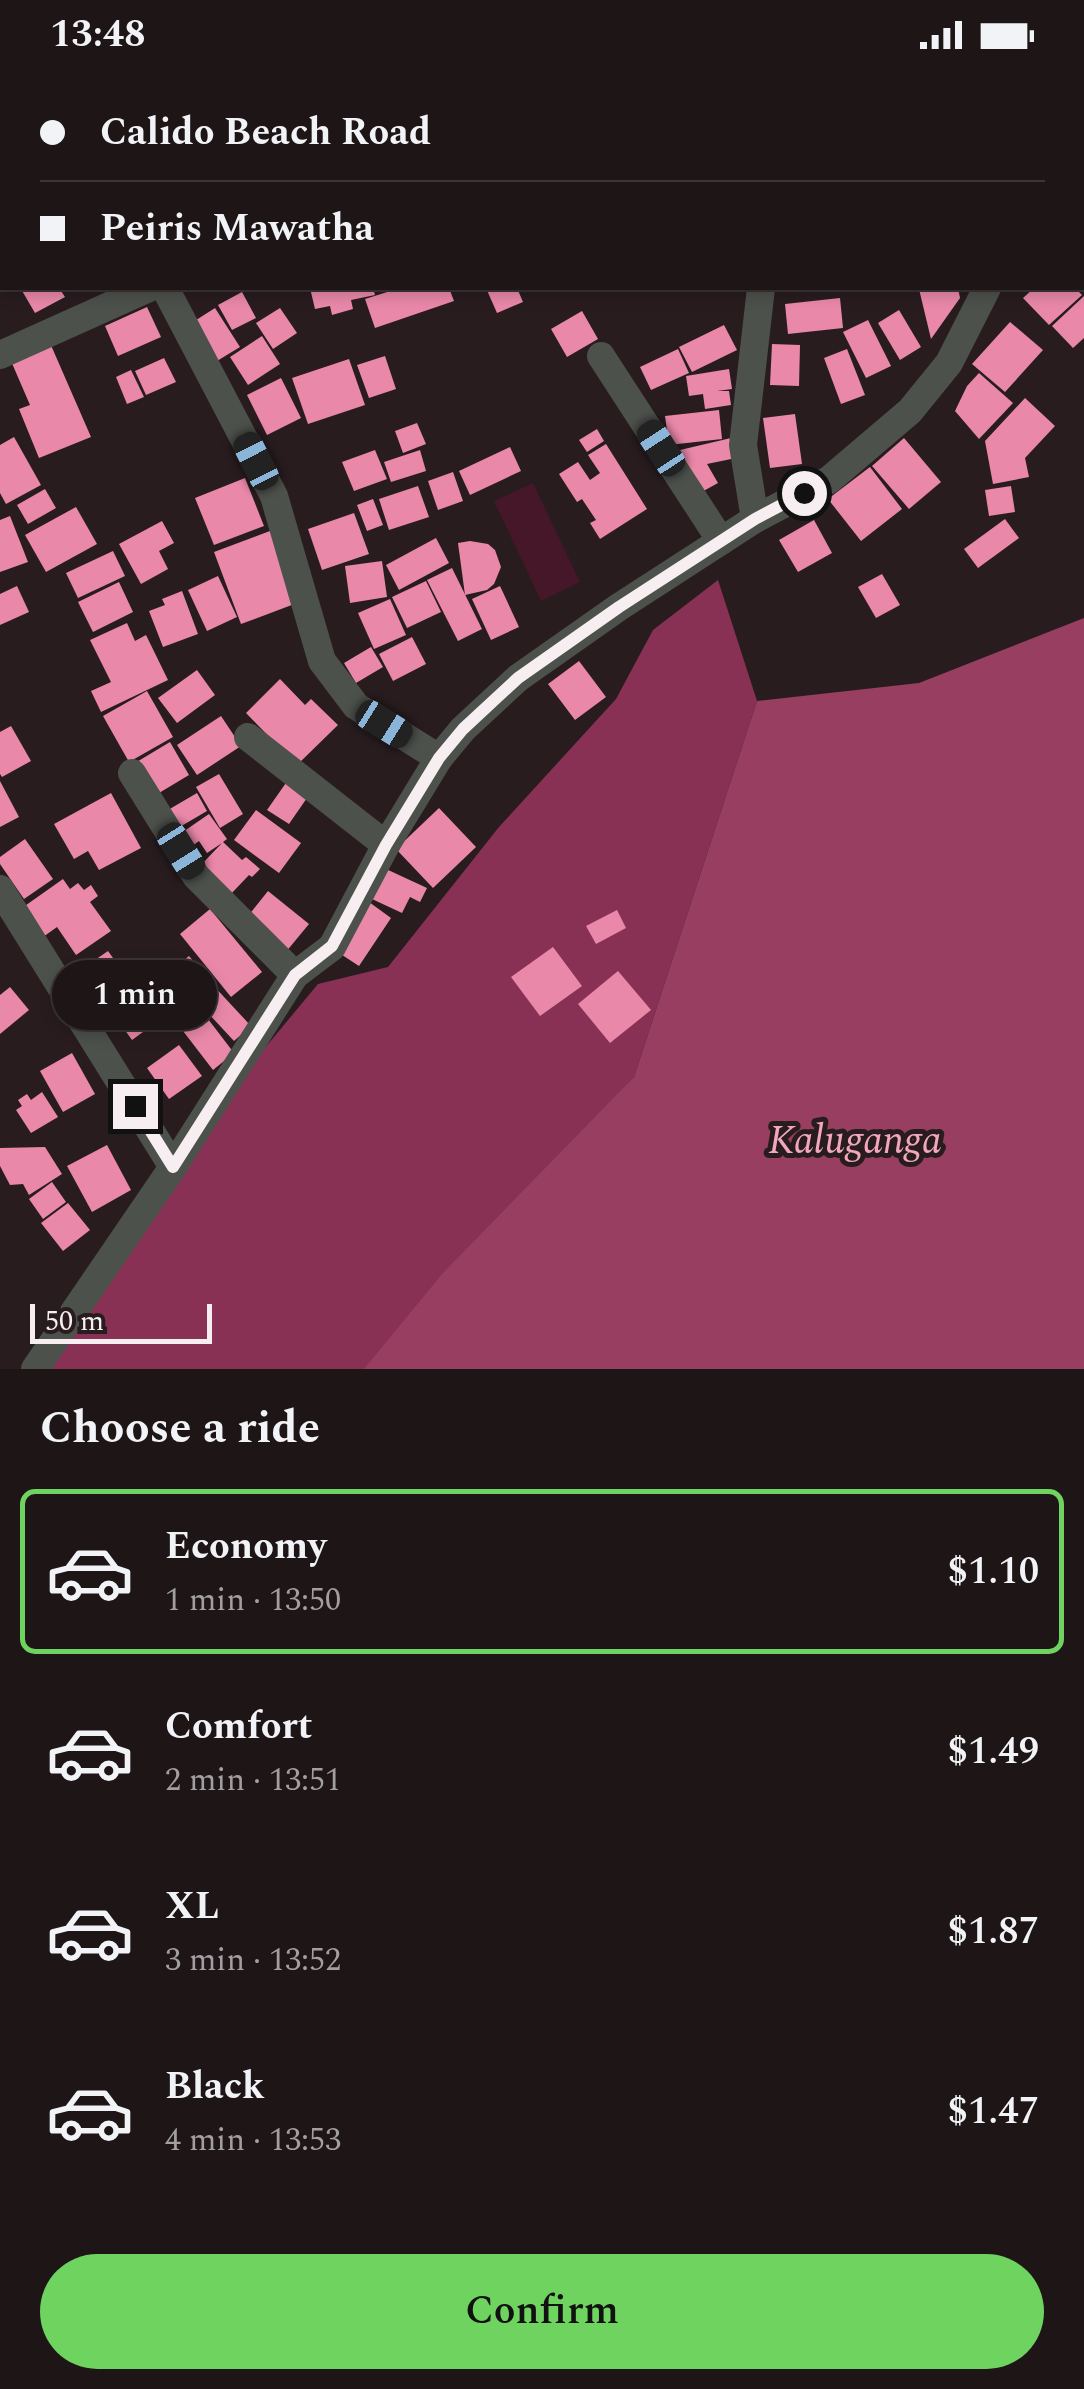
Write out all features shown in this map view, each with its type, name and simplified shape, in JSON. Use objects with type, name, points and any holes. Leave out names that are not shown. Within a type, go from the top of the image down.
[{"type":"street","points":[[0,355],[145,290]]},
{"type":"street","points":[[166,290],[274,496],[322,661],[356,706],[439,758]]},
{"type":"street","points":[[755,519],[743,445],[761,290]]},
{"type":"street","points":[[35,1369],[173,1167],[295,975],[332,946],[386,845],[439,758],[463,729],[518,678],[619,607],[755,519],[830,480],[910,411],[949,363],[987,290]]},
{"type":"street","points":[[601,356],[721,541]]},
{"type":"street","points":[[248,737],[386,845]]},
{"type":"street","points":[[132,772],[196,876],[295,975]]},
{"type":"street","points":[[0,890],[173,1167]]},
{"type":"shaded area","points":[[533,483],[580,582],[541,601],[494,501]]},
{"type":"shaded area","points":[[718,580],[757,701],[634,1077],[372,1369],[49,1369],[254,1061],[318,984],[388,967],[499,827],[616,699],[653,630]]},
{"type":"water","name":"Kaluganga","points":[[1084,618],[1084,1369],[364,1369],[443,1273],[634,1077],[757,701],[919,683]]},
{"type":"building","points":[[22,290],[60,290],[65,297],[35,313]]},
{"type":"building","points":[[310,290],[374,290],[375,295],[351,300],[353,309],[332,315],[330,306],[315,309]]},
{"type":"building","points":[[394,290],[450,290],[454,301],[375,328],[365,299]]},
{"type":"building","points":[[487,290],[518,290],[523,302],[497,313]]},
{"type":"building","points":[[919,290],[958,290],[960,298],[931,339]]},
{"type":"building","points":[[1032,290],[1077,290],[1082,295],[1049,325],[1023,298]]},
{"type":"building","points":[[242,292],[256,318],[232,330],[218,305]]},
{"type":"building","points":[[1084,296],[1084,338],[1073,348],[1052,326]]},
{"type":"building","points":[[840,298],[843,328],[788,334],[785,304]]},
{"type":"building","points":[[147,307],[161,337],[118,356],[105,326]]},
{"type":"building","points":[[215,308],[240,347],[217,361],[193,322]]},
{"type":"building","points":[[280,308],[297,333],[273,349],[256,323]]},
{"type":"building","points":[[899,310],[921,347],[900,360],[878,323]]},
{"type":"building","points":[[582,311],[598,339],[567,357],[551,329]]},
{"type":"building","points":[[868,320],[891,366],[866,378],[843,332]]},
{"type":"building","points":[[1010,322],[1043,350],[1005,392],[972,364]]},
{"type":"building","points":[[724,325],[737,350],[692,372],[679,347]]},
{"type":"building","points":[[262,336],[280,364],[248,385],[230,357]]},
{"type":"building","points":[[50,343],[91,437],[39,458],[19,409],[30,405],[11,361]]},
{"type":"building","points":[[772,344],[800,345],[799,386],[770,385]]},
{"type":"building","points":[[678,349],[689,373],[651,390],[640,367]]},
{"type":"building","points":[[847,349],[865,395],[841,404],[824,358]]},
{"type":"building","points":[[385,356],[396,389],[369,398],[357,365]]},
{"type":"building","points":[[164,358],[176,382],[146,395],[135,371]]},
{"type":"building","points":[[349,359],[365,405],[308,424],[292,378]]},
{"type":"building","points":[[729,369],[732,389],[717,391],[729,391],[731,405],[705,409],[703,394],[689,396],[686,376]]},
{"type":"building","points":[[131,370],[144,397],[127,404],[116,377]]},
{"type":"building","points":[[979,373],[1013,403],[979,439],[955,411],[967,386]]},
{"type":"building","points":[[281,378],[301,418],[267,435],[247,395]]},
{"type":"building","points":[[1025,398],[1055,426],[1025,458],[1029,477],[993,484],[985,441]]},
{"type":"building","points":[[719,410],[722,439],[669,445],[665,416]]},
{"type":"building","points":[[795,414],[802,464],[770,468],[763,418]]},
{"type":"building","points":[[417,423],[426,444],[403,453],[395,431]]},
{"type":"building","points":[[597,429],[604,441],[587,452],[579,440]]},
{"type":"building","points":[[14,437],[41,485],[6,504],[0,493],[0,445]]},
{"type":"building","points":[[731,438],[736,458],[707,464],[718,483],[698,494],[684,469],[680,450]]},
{"type":"building","points":[[904,438],[941,482],[909,509],[872,466]]},
{"type":"building","points":[[606,444],[647,509],[600,539],[590,523],[596,520],[582,499],[577,502],[559,474],[578,462],[590,480],[600,473],[588,455]]},
{"type":"building","points":[[510,447],[521,471],[470,495],[459,471]]},
{"type":"building","points":[[375,450],[387,479],[354,491],[342,462]]},
{"type":"building","points":[[420,450],[426,471],[391,482],[384,462]]},
{"type":"building","points":[[870,467],[902,509],[861,541],[828,499]]},
{"type":"building","points":[[453,472],[463,501],[438,510],[428,481]]},
{"type":"building","points":[[245,478],[264,526],[214,545],[195,498]]},
{"type":"building","points":[[418,486],[429,517],[389,530],[379,499]]},
{"type":"building","points":[[1011,486],[1015,512],[989,516],[985,490]]},
{"type":"building","points":[[45,489],[56,508],[28,524],[17,505]]},
{"type":"building","points":[[373,499],[383,525],[367,531],[357,505]]},
{"type":"building","points":[[76,507],[97,544],[46,572],[25,535]]},
{"type":"building","points":[[354,513],[369,554],[322,570],[308,529]]},
{"type":"building","points":[[10,516],[28,562],[0,572],[0,520]]},
{"type":"building","points":[[1005,519],[1019,538],[978,568],[964,549]]},
{"type":"building","points":[[814,520],[832,553],[798,572],[779,540]]},
{"type":"building","points":[[162,521],[174,543],[159,551],[168,569],[141,584],[119,544]]},
{"type":"building","points":[[270,531],[297,603],[241,624],[214,552]]},
{"type":"building","points":[[436,538],[449,563],[399,590],[386,565]]},
{"type":"building","points":[[458,543],[488,544],[495,550],[501,567],[487,590],[465,595]]},
{"type":"building","points":[[113,551],[125,576],[78,598],[66,573]]},
{"type":"building","points":[[382,561],[387,597],[350,603],[345,566]]},
{"type":"building","points":[[452,568],[482,629],[458,641],[427,580]]},
{"type":"building","points":[[882,574],[900,605],[876,618],[858,587]]},
{"type":"building","points":[[218,576],[237,617],[207,631],[188,590]]},
{"type":"building","points":[[426,581],[441,612],[407,628],[392,597]]},
{"type":"building","points":[[119,582],[133,612],[93,632],[78,602]]},
{"type":"building","points":[[17,586],[29,612],[0,625],[0,594]]},
{"type":"building","points":[[500,586],[519,627],[491,640],[472,599]]},
{"type":"building","points":[[182,591],[198,634],[163,647],[149,611],[165,605],[162,599]]},
{"type":"building","points":[[390,599],[406,635],[374,649],[358,613]]},
{"type":"building","points":[[127,623],[135,641],[146,635],[168,680],[101,712],[91,691],[111,682],[90,640]]},
{"type":"building","points":[[412,637],[426,664],[393,681],[379,654]]},
{"type":"building","points":[[371,647],[383,667],[356,683],[344,663]]},
{"type":"building","points":[[579,661],[606,697],[575,720],[548,684]]},
{"type":"building","points":[[197,670],[215,695],[177,723],[158,698]]},
{"type":"building","points":[[280,679],[305,705],[311,699],[338,725],[297,765],[246,713]]},
{"type":"building","points":[[147,691],[173,737],[129,762],[103,716]]},
{"type":"building","points":[[221,716],[241,746],[197,775],[177,745]]},
{"type":"building","points":[[11,726],[31,761],[2,777],[0,732]]},
{"type":"building","points":[[170,742],[189,775],[154,796],[135,763]]},
{"type":"building","points":[[219,774],[243,814],[220,828],[196,787]]},
{"type":"building","points":[[288,780],[309,795],[289,824],[267,810]]},
{"type":"building","points":[[0,781],[19,817],[0,827]]},
{"type":"building","points":[[111,793],[141,848],[99,870],[88,851],[74,859],[54,824]]},
{"type":"building","points":[[197,793],[207,811],[178,828],[168,810]]},
{"type":"building","points":[[439,808],[476,847],[433,888],[396,849]]},
{"type":"building","points":[[256,810],[301,843],[279,873],[234,840]]},
{"type":"building","points":[[209,814],[227,839],[223,842],[242,860],[246,857],[260,869],[229,896],[199,867],[222,843],[207,853],[199,841],[187,850],[177,836]]},
{"type":"building","points":[[25,839],[53,879],[24,899],[0,864],[0,857]]},
{"type":"building","points":[[386,869],[427,888],[420,902],[410,897],[402,913],[372,899]]},
{"type":"building","points":[[63,879],[70,889],[78,883],[84,890],[91,885],[98,896],[90,902],[111,931],[76,955],[57,927],[43,937],[22,908]]},
{"type":"building","points":[[268,891],[309,924],[285,953],[244,921]]},
{"type":"building","points":[[369,902],[391,918],[359,966],[336,951]]},
{"type":"building","points":[[210,909],[262,972],[231,997],[180,934]]},
{"type":"building","points":[[617,910],[626,928],[596,944],[586,926]]},
{"type":"building","points":[[553,947],[582,986],[540,1016],[511,977]]},
{"type":"building","points":[[108,951],[123,972],[88,996],[73,975]]},
{"type":"building","points":[[189,956],[208,979],[191,993],[172,970]]},
{"type":"building","points":[[161,963],[183,992],[166,1004],[145,975]]},
{"type":"building","points":[[618,971],[651,1010],[610,1043],[578,1004]]},
{"type":"building","points":[[124,974],[158,1021],[132,1040],[98,992]]},
{"type":"building","points":[[211,983],[251,1026],[234,1041],[194,998]]},
{"type":"building","points":[[10,987],[29,1010],[0,1034],[0,995]]},
{"type":"building","points":[[192,998],[234,1053],[213,1070],[170,1014]]},
{"type":"building","points":[[179,1045],[202,1076],[169,1099],[147,1068]]},
{"type":"building","points":[[72,1053],[95,1094],[63,1112],[40,1071]]},
{"type":"building","points":[[42,1092],[58,1117],[31,1133],[16,1110],[22,1106],[18,1100],[27,1094],[31,1100]]},
{"type":"building","points":[[107,1145],[131,1190],[92,1212],[67,1166]]},
{"type":"building","points":[[45,1147],[62,1174],[29,1195],[23,1184],[10,1185],[0,1166],[0,1148]]},
{"type":"building","points":[[52,1182],[66,1202],[43,1219],[29,1199]]},
{"type":"building","points":[[68,1203],[90,1230],[63,1251],[41,1223]]},
{"type":"route","points":[[135,1106],[173,1167],[295,975],[332,946],[386,845],[439,758],[463,729],[518,678],[619,607],[755,519],[804,493]]}]
